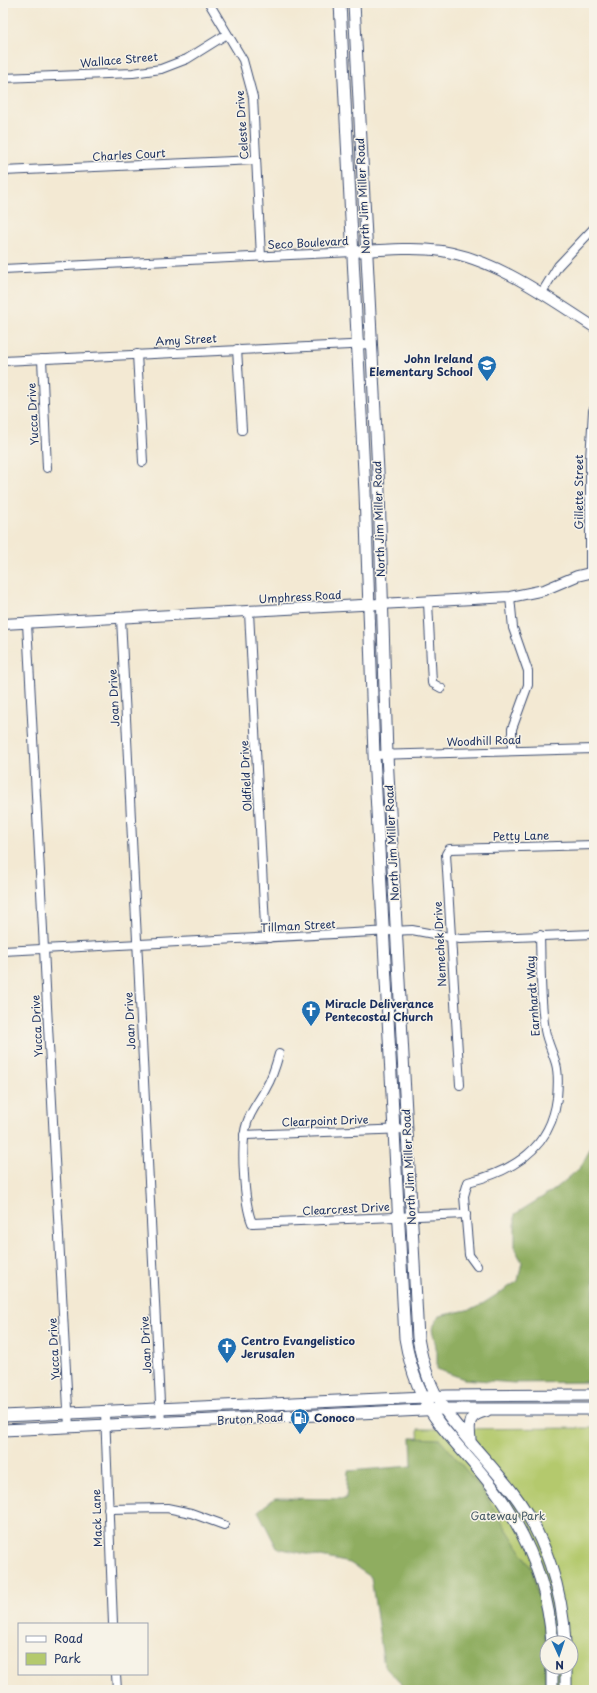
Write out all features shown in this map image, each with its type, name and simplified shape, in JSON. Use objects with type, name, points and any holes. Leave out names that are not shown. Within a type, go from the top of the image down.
[{"type":"main road","name":"North Jim Miller Road","points":[[340,3],[365,492],[374,755],[406,1338],[409,1359],[424,1397],[431,1410],[439,1423],[499,1496],[522,1533],[540,1576],[550,1618],[551,1635]]},
{"type":"main road","name":"North Jim Miller Road","points":[[354,3],[379,491],[387,755],[416,1309],[420,1348],[444,1409],[514,1494],[533,1525],[547,1556],[558,1590],[563,1615],[564,1635]]},
{"type":"main road","points":[[342,43],[356,43]]},
{"type":"main road","points":[[365,492],[379,491]]},
{"type":"main road","points":[[404,1310],[416,1309]]},
{"type":"main road","name":"Bruton Road","points":[[3,1416],[424,1397],[594,1395]]},
{"type":"main road","points":[[266,1404],[266,1418]]},
{"type":"main road","name":"Bruton Road","points":[[3,1430],[444,1409],[594,1409]]},
{"type":"main road","points":[[470,1440],[469,1425],[474,1415],[493,1409]]},
{"type":"main road","points":[[550,1618],[563,1615]]},
{"type":"main road","points":[[552,1675],[552,1690]]},
{"type":"main road","points":[[566,1675],[566,1690]]},
{"type":"street","name":"Celeste Drive","points":[[209,3],[243,60],[250,81],[253,96],[261,257]]},
{"type":"street","name":"Wallace Street","points":[[3,78],[133,73],[161,69],[187,59],[227,34]]},
{"type":"street","name":"Charles Court","points":[[3,171],[256,160]]},
{"type":"street","points":[[541,294],[558,266],[594,228]]},
{"type":"street","name":"Seco Boulevard","points":[[3,269],[366,251],[422,250],[462,256],[492,266],[541,294],[594,328]]},
{"type":"street","name":"Amy Street","points":[[3,361],[358,343],[371,344]]},
{"type":"street","points":[[237,349],[242,430]]},
{"type":"street","points":[[137,354],[143,462]]},
{"type":"street","name":"Yucca Drive","points":[[42,359],[47,468]]},
{"type":"street","name":"Gillette Street","points":[[592,572],[592,459],[594,411]]},
{"type":"street","name":"Umphress Road","points":[[3,624],[510,597],[544,590],[577,576],[592,572]]},
{"type":"street","points":[[510,597],[513,628],[528,671],[528,685],[512,729],[512,751]]},
{"type":"street","points":[[428,602],[432,683],[441,688]]},
{"type":"street","name":"Oldfield Drive","points":[[249,612],[265,926],[269,938]]},
{"type":"street","name":"Joan Drive","points":[[121,618],[161,1423]]},
{"type":"street","name":"Yucca Drive","points":[[27,623],[69,1428]]},
{"type":"street","name":"Woodhill Road","points":[[374,755],[594,749]]},
{"type":"street","name":"Petty Lane","points":[[448,850],[455,848],[594,845]]},
{"type":"street","name":"Nemechek Drive","points":[[448,850],[446,854],[460,1086]]},
{"type":"street","name":"Tillman Street","points":[[3,951],[418,931],[460,939],[594,934]]},
{"type":"street","name":"Earnhardt Way","points":[[477,1266],[469,1255],[464,1196],[468,1182],[498,1172],[518,1162],[536,1147],[548,1128],[556,1106],[558,1085],[556,1065],[549,1046],[544,1023],[540,935]]},
{"type":"street","points":[[244,1135],[247,1122],[253,1108],[267,1088],[279,1054]]},
{"type":"street","name":"Clearpoint Drive","points":[[244,1135],[407,1129]]},
{"type":"street","name":"Clearcrest Drive","points":[[244,1135],[243,1147],[247,1203],[252,1223],[466,1214]]},
{"type":"street","name":"Mack Lane","points":[[105,1412],[113,1623]]},
{"type":"street","points":[[108,1509],[167,1508],[192,1513],[224,1525]]},
{"type":"street","points":[[116,1675],[117,1690]]},
{"type":"green space","points":[[594,1142],[594,1382],[514,1383],[464,1379],[437,1369],[437,1352],[432,1329],[439,1316],[476,1308],[518,1281],[522,1262],[515,1249],[515,1214],[554,1190],[580,1168]]},
{"type":"green space","name":"Gateway Park","points":[[594,1428],[594,1690],[430,1690],[418,1429]]},
{"type":"green space","points":[[411,1438],[440,1439],[480,1487],[532,1569],[545,1626],[545,1635],[539,1635],[539,1675],[545,1675],[545,1690],[407,1690],[384,1666],[371,1577],[350,1563],[277,1548],[258,1511],[275,1498],[346,1499],[348,1471],[412,1466]]},
{"type":"place","name":"John Ireland Elementary School","points":[[487,382]]},
{"type":"place","name":"Miracle Deliverance Pentecostal Church","points":[[311,1027]]},
{"type":"place","name":"Centro Evangelistico Jerusalen","points":[[227,1364]]},
{"type":"place","name":"Conoco","points":[[300,1435]]}]
